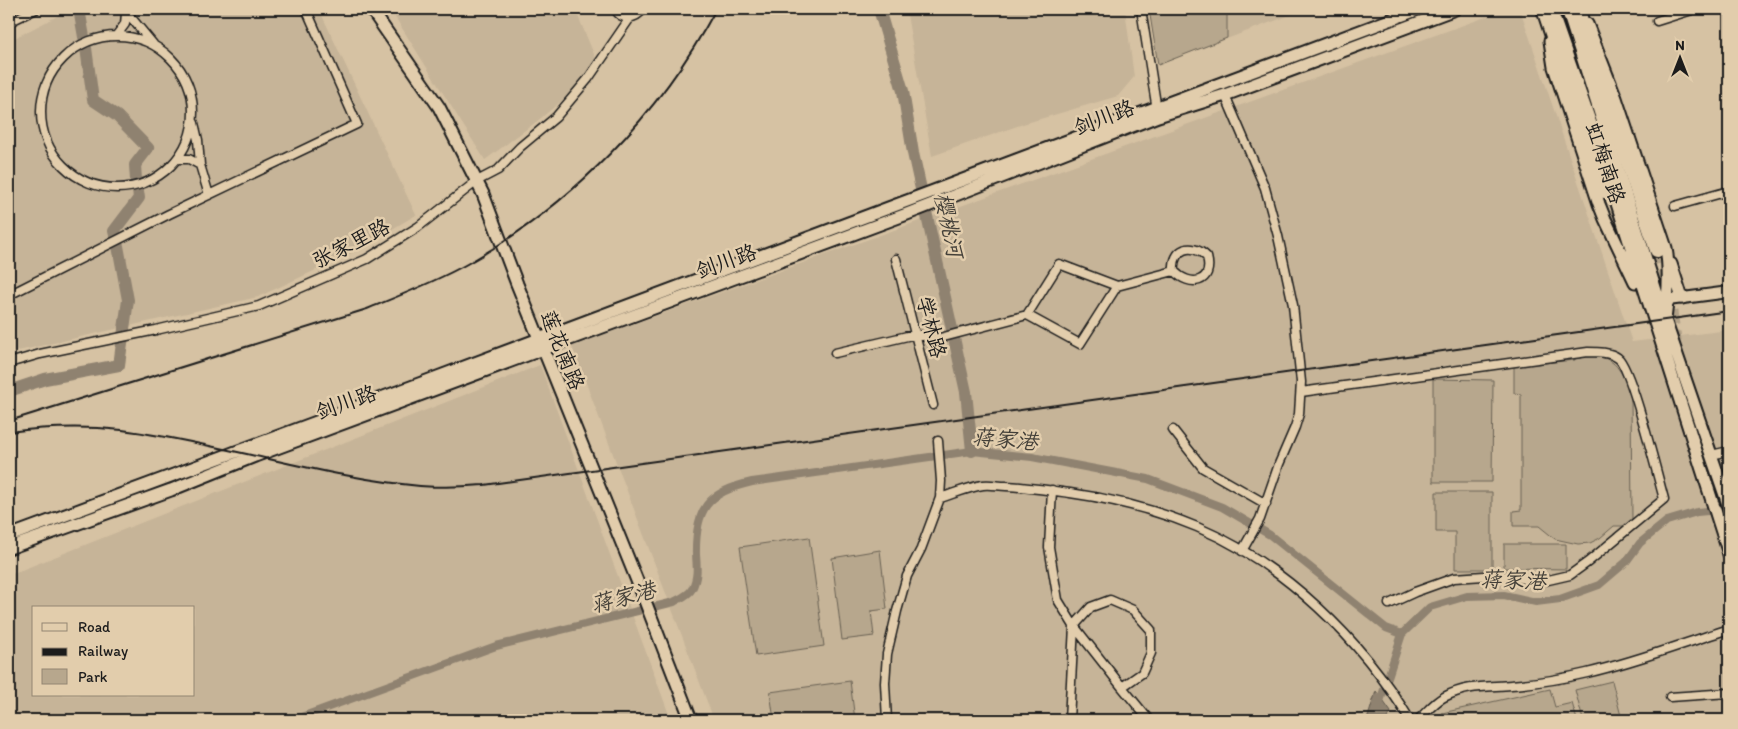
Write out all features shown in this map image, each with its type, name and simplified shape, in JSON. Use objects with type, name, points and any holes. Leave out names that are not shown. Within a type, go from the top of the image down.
[{"type":"highway","points":[[1544,9],[1604,191]]},
{"type":"highway","points":[[1568,9],[1586,41]]},
{"type":"highway","points":[[1579,9],[1586,41],[1661,249]]},
{"type":"main road","name":"莲花南路","points":[[372,9],[439,107],[483,194],[538,338],[640,588],[691,720]]},
{"type":"main road","name":"剑川路","points":[[9,548],[171,490],[256,456],[938,202],[1158,111],[1419,9]]},
{"type":"main road","name":"剑川路","points":[[9,536],[937,188],[1158,111],[1225,95],[1455,9]]},
{"type":"main road","name":"虹梅南路","points":[[1544,9],[1554,67],[1599,204],[1605,219],[1660,321]]},
{"type":"main road","name":"虹梅南路","points":[[1551,9],[1660,321],[1729,507]]},
{"type":"main road","name":"虹梅南路","points":[[1568,9],[1711,499],[1729,554]]},
{"type":"main road","name":"虹梅南路","points":[[1579,9],[1616,98],[1661,249],[1667,256],[1668,300],[1660,321]]},
{"type":"main road","points":[[1661,249],[1682,298]]},
{"type":"street","points":[[9,296],[209,195],[357,124],[308,9]]},
{"type":"street","points":[[615,9],[620,15],[630,18],[640,14],[643,9]]},
{"type":"street","points":[[1140,9],[1158,111]]},
{"type":"street","points":[[1658,21],[1695,9]]},
{"type":"street","points":[[9,22],[31,10]]},
{"type":"street","points":[[116,36],[125,24],[125,11]]},
{"type":"street","points":[[125,11],[154,44],[174,61],[188,83],[194,109],[190,136],[178,159],[158,177],[133,187],[107,188],[81,180],[62,165],[48,146],[41,123],[42,99],[49,76],[64,57],[84,43],[107,36],[116,36],[131,37],[154,44]]},
{"type":"street","name":"张家里路","points":[[9,363],[40,354],[135,335],[259,306],[367,259],[418,227],[476,181],[498,170],[520,147],[556,117],[588,79],[630,18]]},
{"type":"street","points":[[1225,95],[1265,188],[1278,236],[1293,305],[1301,392],[1299,414],[1295,427],[1286,445],[1265,507],[1242,551]]},
{"type":"street","points":[[193,119],[198,140],[200,165],[209,195]]},
{"type":"street","points":[[178,159],[189,159],[200,165]]},
{"type":"street","points":[[1675,206],[1729,191]]},
{"type":"street","points":[[1188,248],[1196,249],[1207,257],[1209,269],[1204,278],[1195,282],[1180,277],[1174,271],[1176,258],[1182,251],[1188,248]]},
{"type":"street","name":"学林路","points":[[896,259],[933,405]]},
{"type":"street","points":[[834,352],[916,334],[936,338],[1027,315],[1059,264],[1117,286],[1174,271]]},
{"type":"street","points":[[1027,315],[1080,344],[1117,286]]},
{"type":"street","points":[[1668,300],[1729,292]]},
{"type":"street","points":[[1301,392],[1588,352],[1607,353],[1619,358],[1629,377],[1664,500],[1570,575],[1544,581],[1499,575],[1454,578],[1389,604]]},
{"type":"street","points":[[1173,430],[1203,468],[1265,507]]},
{"type":"street","points":[[886,720],[885,683],[888,654],[897,611],[907,576],[921,549],[940,498],[941,475],[938,440]]},
{"type":"street","points":[[1711,455],[1729,451]]},
{"type":"street","points":[[940,498],[983,485],[1052,490],[1144,508],[1198,528],[1242,551],[1267,567],[1316,606],[1349,639],[1375,669],[1410,720]]},
{"type":"street","points":[[1052,490],[1049,547],[1058,600],[1074,626],[1149,720]]},
{"type":"street","points":[[1069,720],[1074,626],[1091,607],[1110,600],[1133,610],[1151,630],[1151,653],[1142,673],[1122,687]]},
{"type":"street","points":[[1418,720],[1442,698],[1472,687],[1519,684],[1584,674],[1608,668],[1729,628]]},
{"type":"street","points":[[1670,697],[1729,693]]},
{"type":"shaded area","points":[[71,9],[319,9],[416,215],[346,256],[258,297],[9,353],[9,41]]},
{"type":"shaded area","points":[[390,9],[525,9],[526,11],[531,9],[575,9],[596,59],[576,89],[485,160]]},
{"type":"shaded area","points":[[906,9],[1125,9],[1134,77],[1118,96],[1023,124],[932,156]]},
{"type":"shaded area","points":[[1149,9],[1306,9],[1158,65]]},
{"type":"shaded area","points":[[1508,9],[1520,9],[1632,342],[1729,330],[1729,720],[714,720],[572,346]]},
{"type":"shaded area","points":[[540,365],[671,720],[9,720],[9,575]]},
{"type":"shaded area","points":[[1376,691],[1391,712],[1387,720],[1367,720]]},
{"type":"green space","points":[[1149,9],[1242,9],[1242,11],[1227,11],[1227,38],[1158,65]]},
{"type":"green space","points":[[1597,357],[1610,361],[1622,374],[1631,397],[1632,520],[1625,526],[1614,526],[1600,538],[1590,543],[1578,544],[1555,539],[1539,526],[1513,526],[1513,511],[1521,510],[1521,394],[1514,393],[1514,366],[1575,360],[1575,358]]},
{"type":"green space","points":[[1433,379],[1493,380],[1492,482],[1433,482]]},
{"type":"green space","points":[[1436,492],[1492,492],[1492,569],[1455,569],[1455,532],[1436,532]]},
{"type":"green space","points":[[809,537],[824,646],[756,656],[740,547]]},
{"type":"green space","points":[[1504,544],[1566,544],[1566,569],[1504,568]]},
{"type":"green space","points":[[880,550],[887,609],[871,611],[874,636],[842,640],[832,558]]},
{"type":"green space","points":[[850,681],[855,720],[774,720],[770,692]]},
{"type":"green space","points":[[1612,681],[1622,720],[1583,720],[1575,690]]},
{"type":"green space","points":[[1550,689],[1555,707],[1572,703],[1577,720],[1444,720],[1442,713]]},
{"type":"waterway","points":[[79,9],[84,37]]},
{"type":"waterway","name":"樱桃河","points":[[879,9],[903,91],[913,153],[966,392],[972,451]]},
{"type":"waterway","points":[[86,48],[93,100],[117,116],[148,148],[135,165],[136,180]]},
{"type":"waterway","points":[[115,235],[114,231],[139,198],[138,191]]},
{"type":"waterway","points":[[9,391],[45,379],[119,365],[128,300],[118,246]]},
{"type":"waterway","name":"蒋家港","points":[[293,720],[496,646],[674,602],[684,597],[692,589],[697,572],[696,539],[701,514],[714,497],[724,491],[752,482],[972,451],[1032,457],[1148,479],[1222,507],[1270,535],[1386,628],[1402,634],[1430,607],[1467,596],[1504,595],[1536,602],[1560,599],[1599,585],[1626,562],[1640,543],[1667,521],[1697,512],[1729,509]]},
{"type":"waterway","name":"樱桃河","points":[[1374,720],[1402,634]]},
{"type":"tunnel","points":[[1604,191],[1629,261]]},
{"type":"tunnel","points":[[1657,250],[1668,295],[1675,342]]},
{"type":"tunnel","points":[[1722,494],[1729,520]]},
{"type":"railway","points":[[9,421],[367,309],[455,271],[506,240],[542,214],[610,154],[668,85],[694,48],[716,9]]},
{"type":"railway","points":[[9,432],[65,428],[122,430],[183,440],[369,480],[428,487],[484,485],[1729,311]]}]
